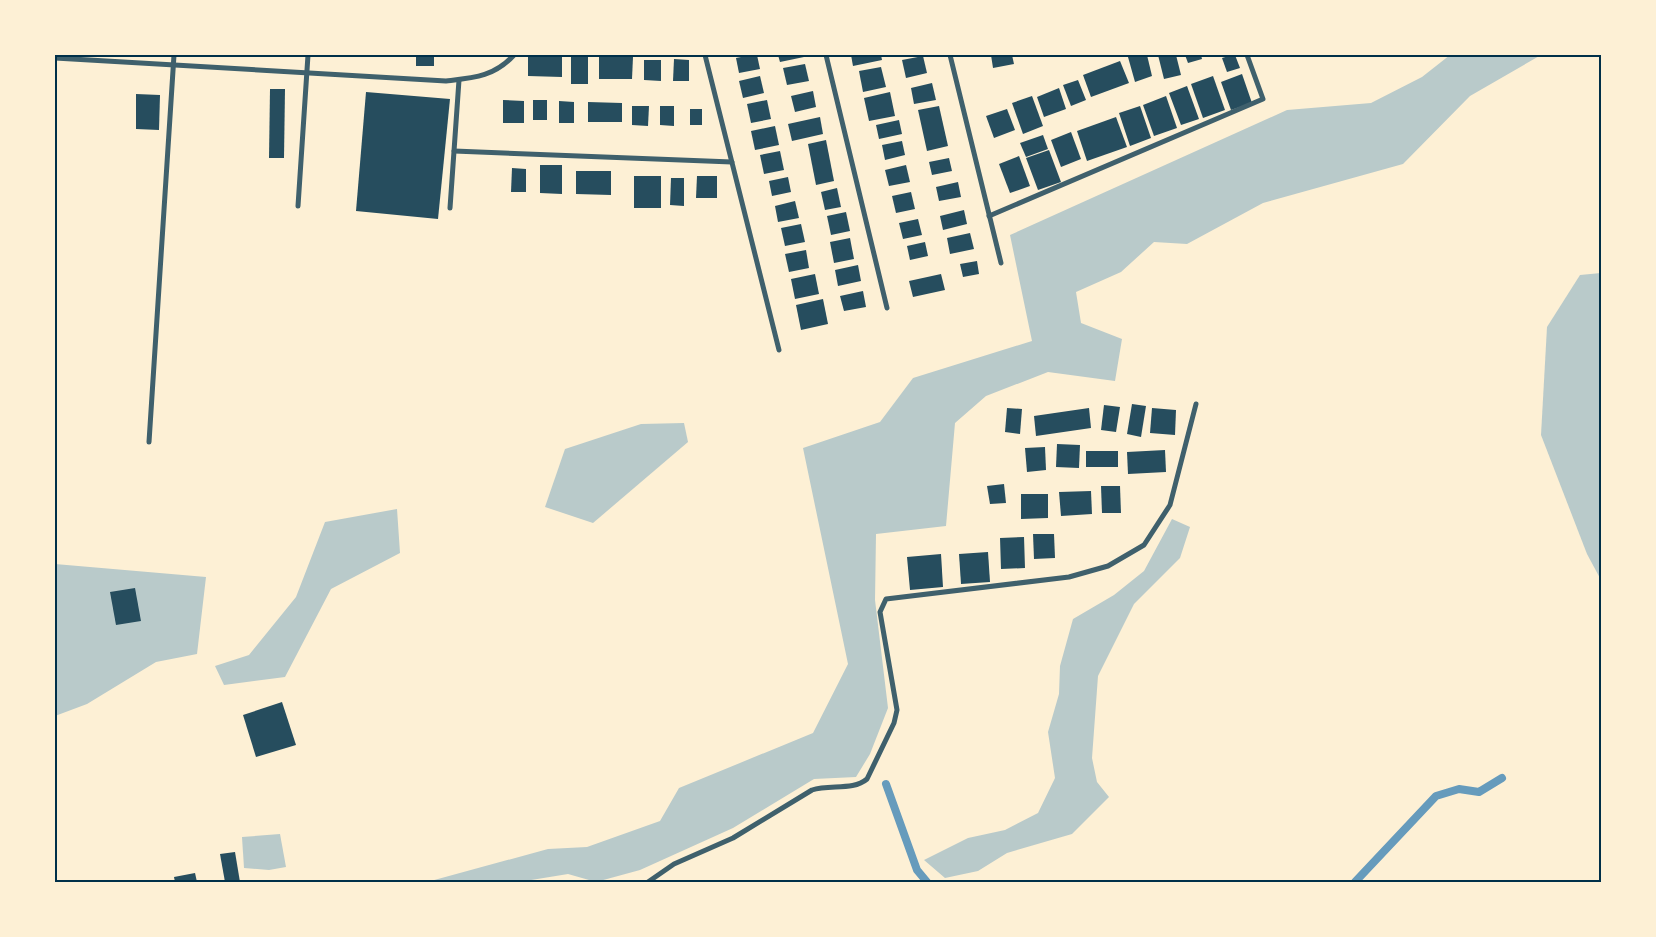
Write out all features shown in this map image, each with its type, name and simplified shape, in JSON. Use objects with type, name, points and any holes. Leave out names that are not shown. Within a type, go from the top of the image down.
[{"type":"street","points":[[149,442],[174,55]]},
{"type":"street","points":[[298,206],[308,55]]},
{"type":"street","points":[[55,58],[446,81],[481,77],[507,62],[514,55]]},
{"type":"street","points":[[705,55],[779,350]]},
{"type":"street","points":[[826,55],[887,308]]},
{"type":"street","points":[[950,55],[1000,263]]},
{"type":"street","points":[[989,216],[1263,100],[1247,55]]},
{"type":"street","points":[[450,208],[459,80]]},
{"type":"street","points":[[454,151],[732,162]]},
{"type":"street","points":[[648,882],[674,864],[733,838],[812,790],[824,786],[860,785],[867,779],[894,723],[897,710],[880,612],[886,599],[1069,578],[1108,566],[1144,544],[1170,505],[1196,404]]},
{"type":"shaded area","points":[[1450,55],[1541,55],[1470,96],[1403,164],[1263,203],[1187,244],[1154,242],[1121,272],[1076,292],[1081,323],[1122,339],[1115,381],[1048,372],[986,396],[955,423],[946,526],[876,534],[875,600],[888,708],[870,754],[856,777],[814,779],[733,828],[640,870],[596,882],[568,874],[519,882],[427,882],[548,849],[587,847],[660,821],[679,788],[813,733],[848,664],[803,448],[880,422],[913,378],[1032,341],[1010,235],[1287,110],[1371,103],[1422,77]]},
{"type":"shaded area","points":[[1601,273],[1601,580],[1587,554],[1541,435],[1547,327],[1580,275]]},
{"type":"shaded area","points":[[684,423],[688,442],[593,523],[545,507],[565,449],[641,424]]},
{"type":"shaded area","points":[[397,509],[400,553],[331,589],[285,677],[224,685],[215,666],[249,655],[296,597],[325,522]]},
{"type":"shaded area","points":[[1172,519],[1190,527],[1180,558],[1134,604],[1098,676],[1092,758],[1097,782],[1109,797],[1072,834],[1007,853],[978,871],[945,878],[924,860],[968,838],[1005,830],[1038,813],[1055,778],[1048,732],[1059,694],[1060,666],[1073,619],[1114,595],[1144,571]]},
{"type":"shaded area","points":[[55,564],[206,577],[197,654],[156,662],[87,704],[55,716]]},
{"type":"shaded area","points":[[280,834],[286,867],[269,870],[244,868],[242,837]]},
{"type":"building","points":[[416,55],[434,55],[434,66],[416,66]]},
{"type":"building","points":[[528,55],[562,55],[562,77],[528,76]]},
{"type":"building","points":[[757,55],[760,69],[739,73],[736,58]]},
{"type":"building","points":[[778,55],[804,55],[804,57],[780,62]]},
{"type":"building","points":[[851,55],[881,55],[882,60],[853,66]]},
{"type":"building","points":[[991,55],[1012,55],[1014,64],[993,68]]},
{"type":"building","points":[[1147,55],[1152,76],[1135,82],[1128,57]]},
{"type":"building","points":[[1158,55],[1176,55],[1181,75],[1164,79]]},
{"type":"building","points":[[1185,55],[1201,55],[1202,59],[1188,63]]},
{"type":"building","points":[[1235,55],[1240,68],[1227,72],[1222,58]]},
{"type":"building","points":[[571,56],[588,56],[588,84],[571,84]]},
{"type":"building","points":[[599,56],[633,57],[632,79],[599,79]]},
{"type":"building","points":[[923,56],[927,73],[906,78],[902,60]]},
{"type":"building","points":[[674,59],[689,60],[689,81],[673,81]]},
{"type":"building","points":[[644,60],[661,60],[661,81],[644,80]]},
{"type":"building","points":[[1120,61],[1129,83],[1091,97],[1083,75]]},
{"type":"building","points":[[805,64],[809,81],[787,85],[783,68]]},
{"type":"building","points":[[881,67],[886,87],[863,92],[859,71]]},
{"type":"building","points":[[1242,74],[1252,103],[1231,110],[1221,82]]},
{"type":"building","points":[[760,76],[764,93],[743,98],[739,81]]},
{"type":"building","points":[[1213,76],[1225,110],[1203,118],[1191,84]]},
{"type":"building","points":[[1078,80],[1086,100],[1071,106],[1063,85]]},
{"type":"building","points":[[932,83],[936,100],[914,104],[911,88]]},
{"type":"building","points":[[1187,86],[1199,119],[1181,125],[1169,93]]},
{"type":"building","points":[[1059,88],[1066,109],[1044,117],[1037,97]]},
{"type":"building","points":[[270,89],[285,89],[284,158],[269,158]]},
{"type":"building","points":[[813,91],[816,107],[795,112],[791,96]]},
{"type":"building","points":[[366,92],[450,99],[438,219],[356,211]]},
{"type":"building","points":[[890,92],[895,116],[869,121],[864,98]]},
{"type":"building","points":[[136,94],[160,95],[159,130],[136,129]]},
{"type":"building","points":[[1032,96],[1043,126],[1023,134],[1012,103]]},
{"type":"building","points":[[1166,96],[1177,128],[1154,136],[1143,105]]},
{"type":"building","points":[[503,100],[524,101],[524,123],[503,123]]},
{"type":"building","points":[[533,100],[547,100],[547,120],[533,120]]},
{"type":"building","points":[[767,100],[771,119],[751,123],[747,104]]},
{"type":"building","points":[[559,101],[574,102],[574,123],[559,123]]},
{"type":"building","points":[[588,102],[622,103],[622,122],[588,122]]},
{"type":"building","points":[[632,106],[649,106],[648,126],[632,125]]},
{"type":"building","points":[[660,106],[674,106],[674,126],[660,125]]},
{"type":"building","points":[[939,106],[948,146],[927,151],[918,110]]},
{"type":"building","points":[[1140,106],[1151,138],[1130,146],[1119,113]]},
{"type":"building","points":[[690,109],[702,109],[702,125],[690,125]]},
{"type":"building","points":[[1007,109],[1015,130],[994,138],[986,116]]},
{"type":"building","points":[[820,117],[823,134],[792,141],[788,124]]},
{"type":"building","points":[[1116,117],[1127,147],[1087,161],[1077,131]]},
{"type":"building","points":[[899,120],[902,134],[879,139],[876,125]]},
{"type":"building","points":[[775,126],[779,145],[755,150],[751,131]]},
{"type":"building","points":[[1071,132],[1081,159],[1061,167],[1051,140]]},
{"type":"building","points":[[1043,135],[1048,149],[1026,157],[1020,143]]},
{"type":"building","points":[[826,140],[834,181],[816,185],[808,144]]},
{"type":"building","points":[[902,141],[905,155],[885,160],[882,145]]},
{"type":"building","points":[[1049,150],[1061,182],[1038,190],[1026,158]]},
{"type":"building","points":[[780,151],[784,170],[764,174],[760,155]]},
{"type":"building","points":[[1019,156],[1030,186],[1010,193],[999,164]]},
{"type":"building","points":[[949,158],[952,171],[932,175],[929,162]]},
{"type":"building","points":[[540,165],[562,165],[562,194],[540,193]]},
{"type":"building","points":[[906,165],[910,182],[889,186],[885,170]]},
{"type":"building","points":[[512,168],[526,169],[526,192],[511,192]]},
{"type":"building","points":[[576,171],[611,171],[611,195],[576,194]]},
{"type":"building","points":[[634,176],[661,176],[661,208],[634,208]]},
{"type":"building","points":[[697,176],[717,176],[717,198],[696,198]]},
{"type":"building","points":[[788,177],[791,192],[772,196],[769,181]]},
{"type":"building","points":[[671,178],[684,178],[684,206],[670,205]]},
{"type":"building","points":[[958,182],[961,197],[939,201],[936,187]]},
{"type":"building","points":[[837,188],[841,207],[825,210],[821,192]]},
{"type":"building","points":[[911,192],[915,209],[896,213],[892,196]]},
{"type":"building","points":[[795,201],[799,218],[778,222],[775,206]]},
{"type":"building","points":[[964,210],[967,224],[943,230],[940,216]]},
{"type":"building","points":[[846,212],[850,231],[831,235],[827,216]]},
{"type":"building","points":[[918,219],[922,235],[903,239],[899,223]]},
{"type":"building","points":[[801,224],[805,242],[785,246],[781,228]]},
{"type":"building","points":[[970,233],[974,249],[950,254],[947,238]]},
{"type":"building","points":[[850,238],[854,259],[834,263],[830,242]]},
{"type":"building","points":[[925,242],[928,256],[910,260],[907,246]]},
{"type":"building","points":[[806,250],[809,268],[789,272],[785,254]]},
{"type":"building","points":[[977,261],[979,274],[963,277],[960,264]]},
{"type":"building","points":[[858,265],[861,281],[838,286],[835,270]]},
{"type":"building","points":[[815,274],[819,294],[795,299],[791,279]]},
{"type":"building","points":[[941,274],[945,290],[913,297],[909,281]]},
{"type":"building","points":[[863,291],[866,307],[844,311],[840,296]]},
{"type":"building","points":[[823,299],[828,324],[801,330],[796,305]]},
{"type":"building","points":[[1132,404],[1146,406],[1141,437],[1127,434]]},
{"type":"building","points":[[1104,405],[1120,407],[1116,432],[1101,430]]},
{"type":"building","points":[[1007,408],[1022,409],[1020,434],[1005,432]]},
{"type":"building","points":[[1089,408],[1091,428],[1036,436],[1034,416]]},
{"type":"building","points":[[1152,408],[1176,410],[1175,435],[1150,433]]},
{"type":"building","points":[[1057,444],[1080,445],[1079,468],[1056,467]]},
{"type":"building","points":[[1045,447],[1046,470],[1027,472],[1025,448]]},
{"type":"building","points":[[1165,450],[1166,472],[1128,474],[1127,452]]},
{"type":"building","points":[[1086,451],[1118,451],[1118,467],[1086,467]]},
{"type":"building","points":[[1004,484],[1006,503],[990,504],[987,486]]},
{"type":"building","points":[[1101,486],[1120,486],[1121,513],[1102,513]]},
{"type":"building","points":[[1091,491],[1092,514],[1061,516],[1059,492]]},
{"type":"building","points":[[1021,494],[1048,494],[1048,518],[1021,519]]},
{"type":"building","points":[[1033,534],[1054,534],[1055,558],[1034,559]]},
{"type":"building","points":[[1024,537],[1025,568],[1001,569],[1000,538]]},
{"type":"building","points":[[988,552],[990,582],[961,584],[959,554]]},
{"type":"building","points":[[941,554],[943,587],[910,590],[907,557]]},
{"type":"building","points":[[135,588],[141,621],[116,625],[110,592]]},
{"type":"building","points":[[282,702],[296,745],[256,757],[243,715]]},
{"type":"building","points":[[235,852],[240,882],[225,882],[220,854]]},
{"type":"building","points":[[195,873],[197,882],[175,882],[174,877]]},
{"type":"waterway","points":[[1355,882],[1436,796],[1459,789],[1479,792],[1502,778]]},
{"type":"waterway","points":[[886,784],[917,870],[927,882]]}]
